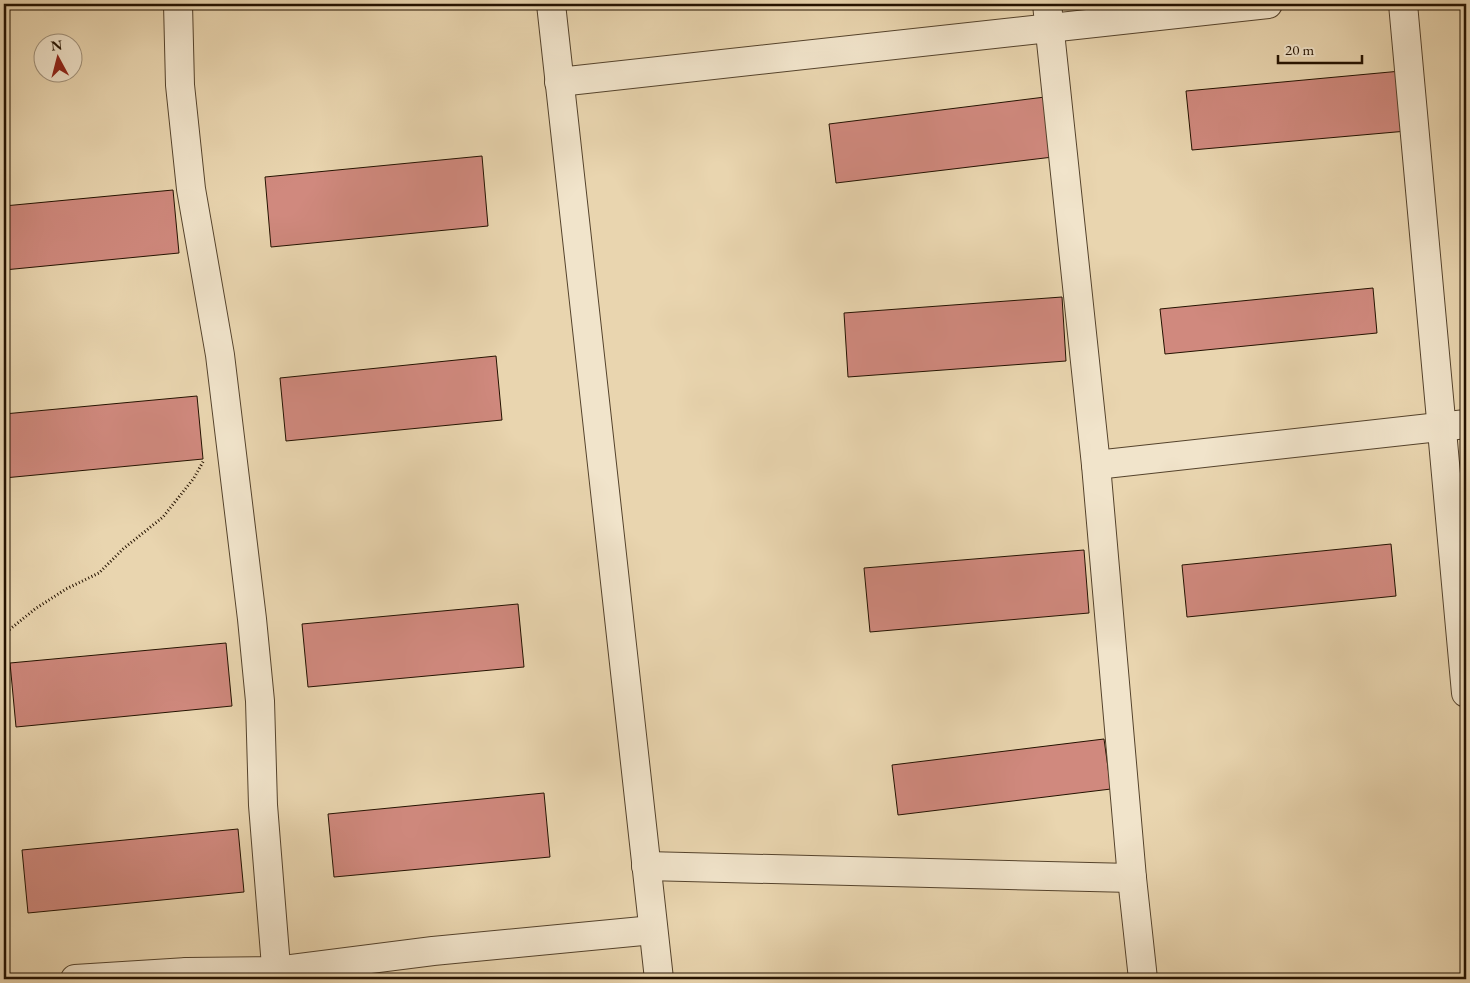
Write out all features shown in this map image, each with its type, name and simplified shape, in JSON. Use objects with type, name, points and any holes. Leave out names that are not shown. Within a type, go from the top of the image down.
[{"type":"street","points":[[178,4],[180,85],[191,189],[220,354],[252,619],[260,702],[263,805],[277,975]]},
{"type":"street","points":[[550,4],[659,979]]},
{"type":"street","points":[[559,82],[1048,16],[1268,4]]},
{"type":"street","points":[[1403,4],[1454,426],[1466,693]]},
{"type":"street","points":[[1048,16],[1096,465],[1132,878],[1143,979]]},
{"type":"street","points":[[1096,465],[1454,426]]},
{"type":"street","points":[[646,866],[1132,878]]},
{"type":"street","points":[[75,979],[277,975],[433,951],[653,930]]},
{"type":"path","points":[[4,634],[35,609],[66,588],[99,573],[123,549],[163,517],[194,478],[208,453]]},
{"type":"building","points":[[4,4],[67,4],[4,9]]},
{"type":"building","points":[[1401,71],[1407,131],[1192,150],[1186,91]]},
{"type":"building","points":[[1045,97],[1053,157],[836,183],[829,124]]},
{"type":"building","points":[[482,156],[488,226],[271,247],[265,177]]},
{"type":"building","points":[[173,190],[179,253],[4,270],[4,206]]},
{"type":"building","points":[[1373,288],[1377,333],[1165,354],[1160,309]]},
{"type":"building","points":[[1062,297],[1066,361],[848,377],[844,313]]},
{"type":"building","points":[[496,356],[502,420],[286,441],[280,378]]},
{"type":"building","points":[[197,396],[203,459],[4,478],[4,414]]},
{"type":"building","points":[[1391,544],[1396,596],[1187,617],[1182,565]]},
{"type":"building","points":[[1084,550],[1089,613],[870,632],[864,568]]},
{"type":"building","points":[[518,604],[524,667],[308,687],[302,624]]},
{"type":"building","points":[[226,643],[232,706],[16,727],[10,663]]},
{"type":"building","points":[[1104,739],[1111,789],[898,815],[892,765]]},
{"type":"building","points":[[544,793],[550,857],[334,877],[328,814]]},
{"type":"building","points":[[238,829],[244,892],[28,913],[22,850]]},
{"type":"building","points":[[1434,974],[1434,979],[1385,979]]}]
